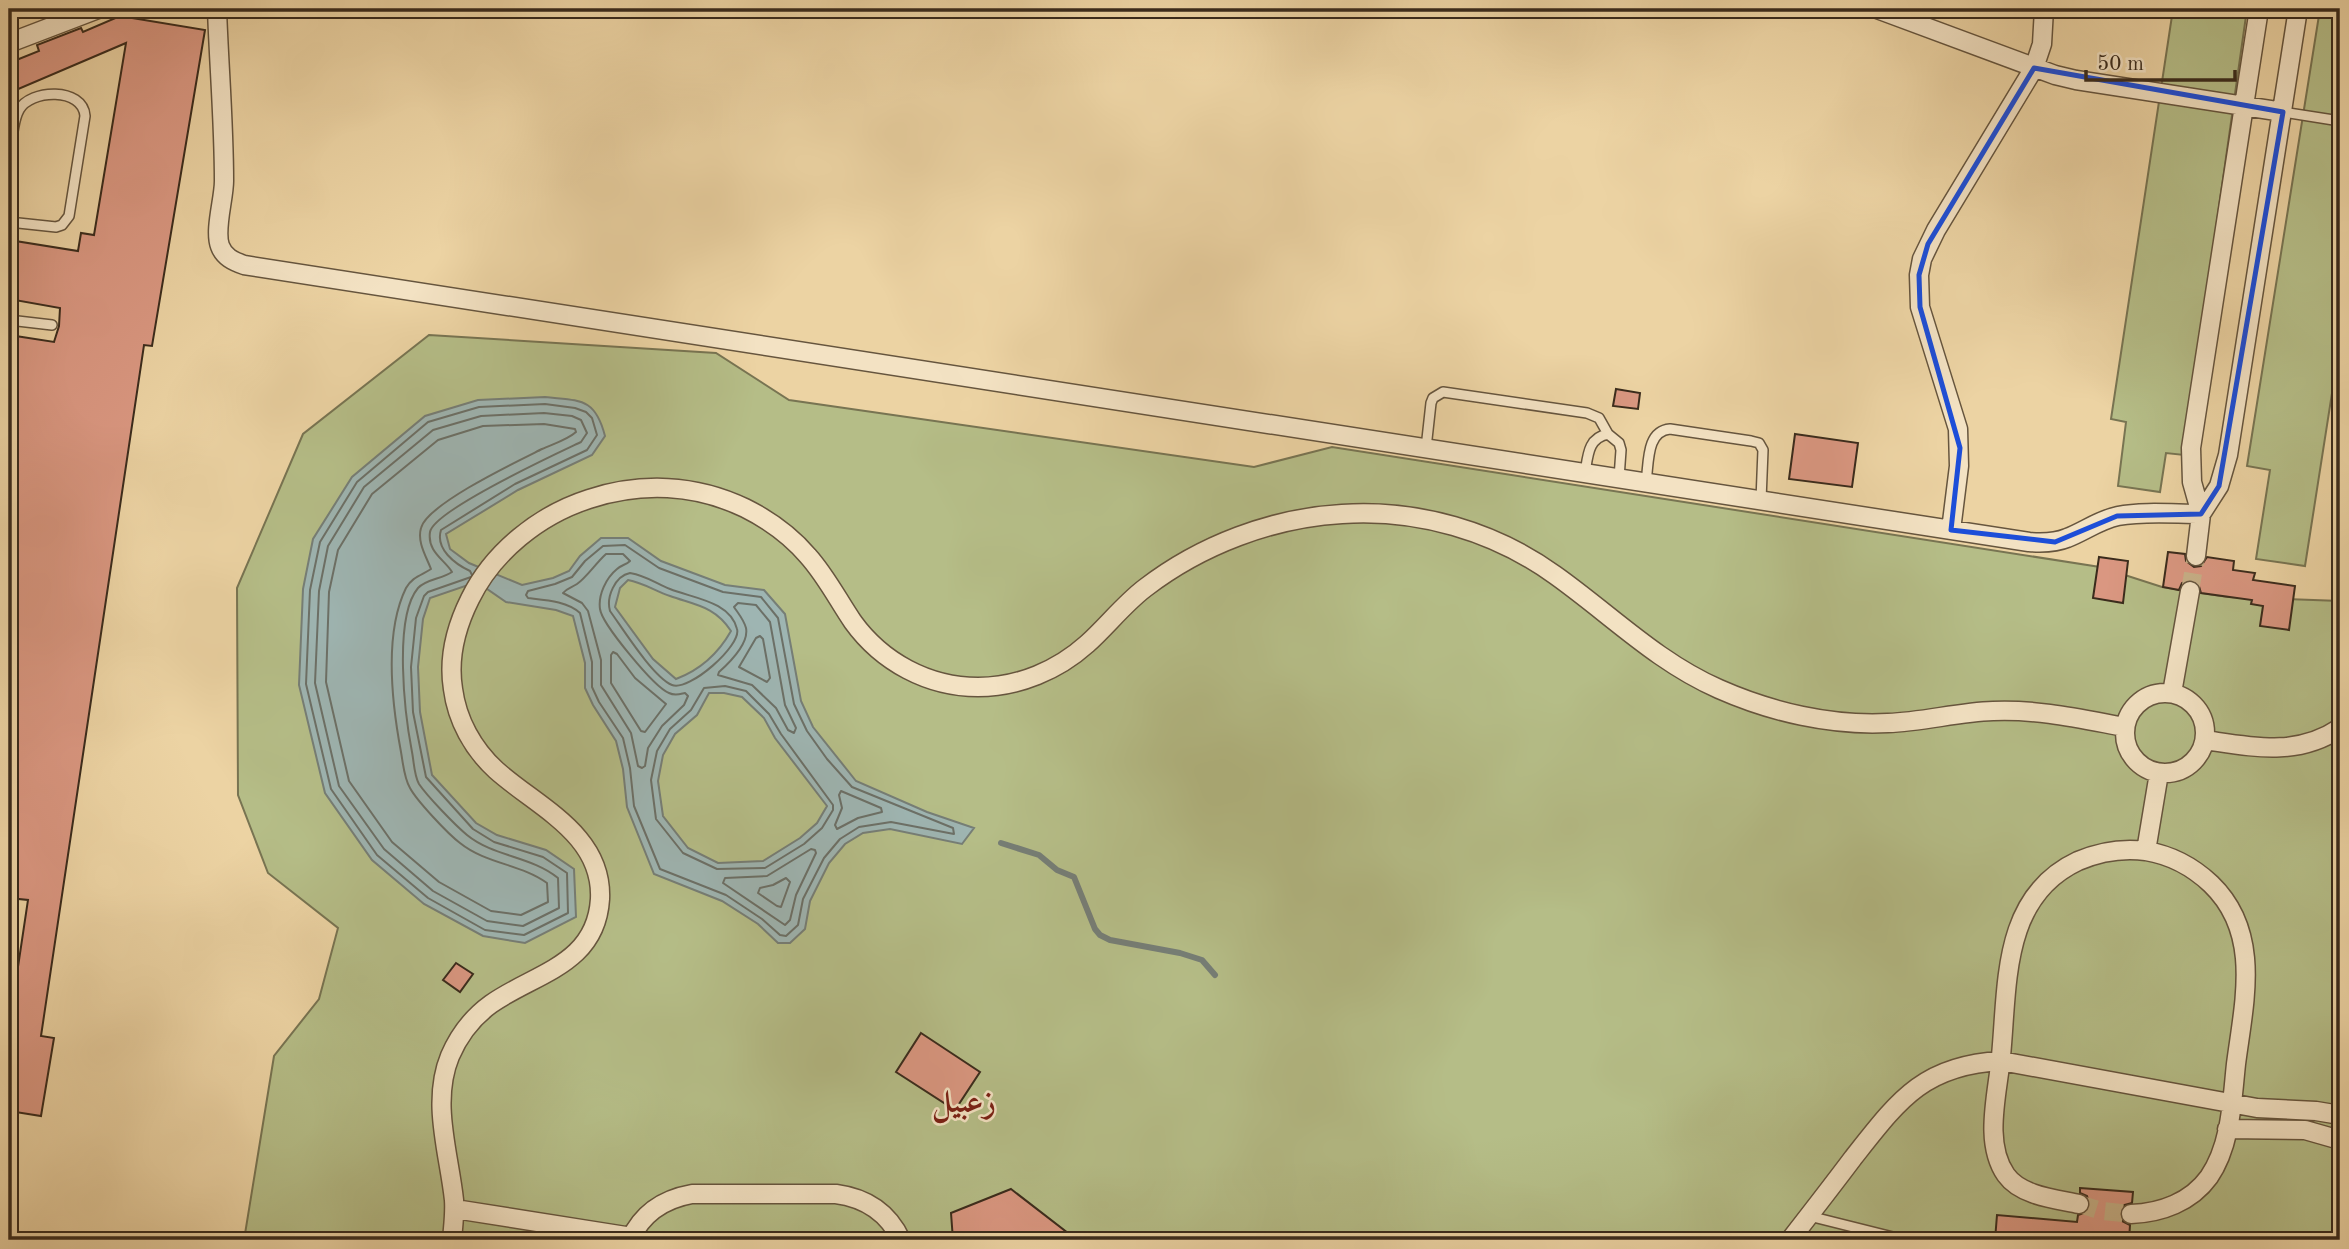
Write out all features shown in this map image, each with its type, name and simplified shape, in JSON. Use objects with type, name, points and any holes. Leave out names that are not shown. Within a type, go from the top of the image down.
[{"type":"street","points":[[9,43],[98,9]]},
{"type":"street","points":[[216,9],[224,181],[217,236],[225,255],[234,262],[2042,543],[2067,538],[2091,525],[2117,516],[2201,514]]},
{"type":"street","points":[[1877,9],[2034,68],[2076,80],[2283,112]]},
{"type":"street","points":[[1951,530],[1959,466],[1958,429],[1920,307],[1919,275],[1922,259],[1936,230],[2034,68],[2042,44],[2044,9]]},
{"type":"street","points":[[2196,556],[2201,514],[2192,482],[2191,448],[2259,9]]},
{"type":"street","points":[[2201,514],[2219,486],[2228,455],[2298,9]]},
{"type":"street","points":[[452,1240],[455,1209],[441,1107],[446,1066],[454,1047],[478,1014],[494,1002],[561,966],[575,954],[594,925],[600,891],[591,856],[582,842],[570,828],[497,771],[470,738],[454,699],[451,678],[456,636],[475,589],[506,549],[551,516],[579,502],[608,493],[669,487],[722,498],[746,509],[791,538],[809,557],[855,625],[890,659],[922,677],[957,686],[1006,684],[1049,670],[1087,644],[1138,594],[1160,578],[1231,539],[1312,516],[1374,513],[1435,521],[1478,534],[1514,550],[1560,578],[1635,638],[1679,669],[1717,688],[1778,710],[1831,721],[1885,724],[1965,712],[2018,710],[2045,712],[2126,727]]},
{"type":"street","points":[[2172,694],[2190,591]]},
{"type":"street","points":[[2156,694],[2172,694],[2187,699],[2198,710],[2205,724],[2205,740],[2200,754],[2189,766],[2175,772],[2159,773],[2144,768],[2133,757],[2126,743],[2126,727],[2131,713],[2141,701],[2156,694]]},
{"type":"street","points":[[2205,740],[2280,749],[2314,743],[2340,728]]},
{"type":"street","points":[[2146,851],[2159,773]]},
{"type":"street","points":[[2079,1203],[2036,1195],[2008,1179],[1994,1140],[2012,949],[2020,920],[2028,906],[2047,883],[2072,864],[2100,854],[2146,851],[2178,861],[2205,879],[2227,903],[2241,933],[2245,949],[2246,982],[2227,1129],[2217,1163],[2202,1186],[2178,1203],[2149,1213],[2131,1214]]},
{"type":"street","points":[[1790,1240],[1885,1118],[1912,1091],[1928,1080],[1954,1069],[1982,1062],[2001,1061],[2277,1111],[2316,1111],[2340,1115]]},
{"type":"street","points":[[2227,1129],[2305,1130],[2340,1140]]},
{"type":"street","points":[[455,1209],[631,1238],[646,1215],[680,1196],[836,1194],[852,1196],[881,1212],[901,1240]]},
{"type":"lane","points":[[9,170],[16,116],[24,103],[37,95],[45,95],[69,96],[83,105],[85,116],[69,216],[62,225],[56,227],[9,222]]},
{"type":"lane","points":[[2283,112],[2340,121]]},
{"type":"lane","points":[[9,320],[51,325]]},
{"type":"lane","points":[[1426,448],[1431,403],[1433,398],[1443,392],[1587,413],[1599,418],[1608,434],[1619,443],[1619,478]]},
{"type":"lane","points":[[1646,482],[1652,441],[1661,431],[1670,429],[1751,441],[1759,443],[1764,454],[1761,500]]},
{"type":"lane","points":[[1585,473],[1591,444],[1596,438],[1608,434]]},
{"type":"lane","points":[[1809,1216],[1905,1240]]},
{"type":"highlighted area","points":[[2034,68],[2283,112],[2219,486],[2201,514],[2117,516],[2055,542],[1951,530],[1960,448],[1920,307],[1919,275],[1928,244]]},
{"type":"green space","points":[[2173,9],[2247,9],[2184,455],[2166,453],[2160,492],[2118,486],[2126,422],[2111,419]]},
{"type":"green space","points":[[2320,9],[2340,9],[2340,342],[2305,566],[2256,559],[2270,470],[2247,466]]},
{"type":"green space","points":[[429,335],[716,353],[789,400],[1254,467],[1332,447],[2100,567],[2162,587],[2228,597],[2340,601],[2340,1240],[244,1240],[274,1056],[319,999],[338,928],[268,873],[238,795],[237,588],[303,434]]},
{"type":"water","points":[[545,397],[577,401],[584,403],[596,414],[605,436],[592,455],[518,490],[446,534],[450,549],[469,563],[522,585],[553,578],[569,571],[580,556],[601,538],[628,538],[661,561],[725,585],[764,590],[785,614],[801,701],[813,727],[856,781],[927,812],[974,828],[962,844],[890,829],[863,833],[845,844],[829,863],[810,901],[805,929],[790,943],[778,943],[758,924],[722,901],[654,874],[627,807],[623,769],[616,741],[585,688],[585,663],[573,616],[556,610],[506,602],[487,589],[468,585],[430,598],[423,619],[418,667],[420,712],[432,775],[476,823],[497,835],[546,850],[574,869],[576,917],[525,943],[483,936],[424,904],[372,860],[325,793],[299,685],[303,589],[313,539],[352,477],[425,416],[478,400]],"holes":[[[628,580],[711,611],[731,631],[708,660],[676,679],[653,659],[615,607],[620,588]],[[709,693],[742,697],[764,718],[775,738],[827,806],[817,823],[800,838],[763,861],[718,863],[688,848],[663,816],[658,781],[663,755],[675,734],[697,715]]]},
{"type":"building","points":[[120,16],[205,30],[152,346],[144,345],[41,1036],[54,1038],[41,1116],[9,1111],[9,1027],[28,900],[9,898],[9,335],[54,342],[59,326],[60,308],[9,299],[9,240],[78,251],[81,233],[94,235],[126,43],[9,93],[9,63],[39,51],[37,45],[81,28],[83,32]]},
{"type":"building","points":[[1616,389],[1640,393],[1638,409],[1613,406]]},
{"type":"building","points":[[1795,434],[1858,443],[1852,487],[1789,479]]},
{"type":"building","points":[[2168,552],[2185,554],[2186,561],[2194,567],[2201,566],[2207,557],[2234,561],[2233,570],[2255,573],[2253,580],[2295,586],[2289,630],[2260,626],[2263,606],[2251,604],[2252,600],[2201,593],[2198,583],[2191,580],[2182,583],[2179,590],[2163,587]]},
{"type":"building","points":[[2099,557],[2128,561],[2123,603],[2093,598]]},
{"type":"building","points":[[456,963],[473,974],[460,992],[443,980]]},
{"type":"building","points":[[921,1033],[980,1072],[955,1110],[896,1072]]},
{"type":"building","points":[[2080,1188],[2133,1192],[2132,1203],[2124,1205],[2120,1214],[2122,1221],[2130,1225],[2129,1240],[1995,1240],[1997,1215],[2077,1222],[2078,1215],[2087,1212],[2090,1206],[2087,1196],[2080,1193]]},
{"type":"building","points":[[1011,1189],[1077,1240],[953,1240],[951,1213]]},
{"type":"waterway","points":[[1001,843],[1039,855],[1057,870],[1074,877],[1095,929],[1100,935],[1110,940],[1180,953],[1202,960],[1215,975]]},
{"type":"tunnel","points":[[2190,591],[2196,556]]},
{"type":"tunnel","points":[[2079,1204],[2102,1211],[2131,1214]]},
{"type":"district","name":"زعبيل","points":[[964,1101]]}]
